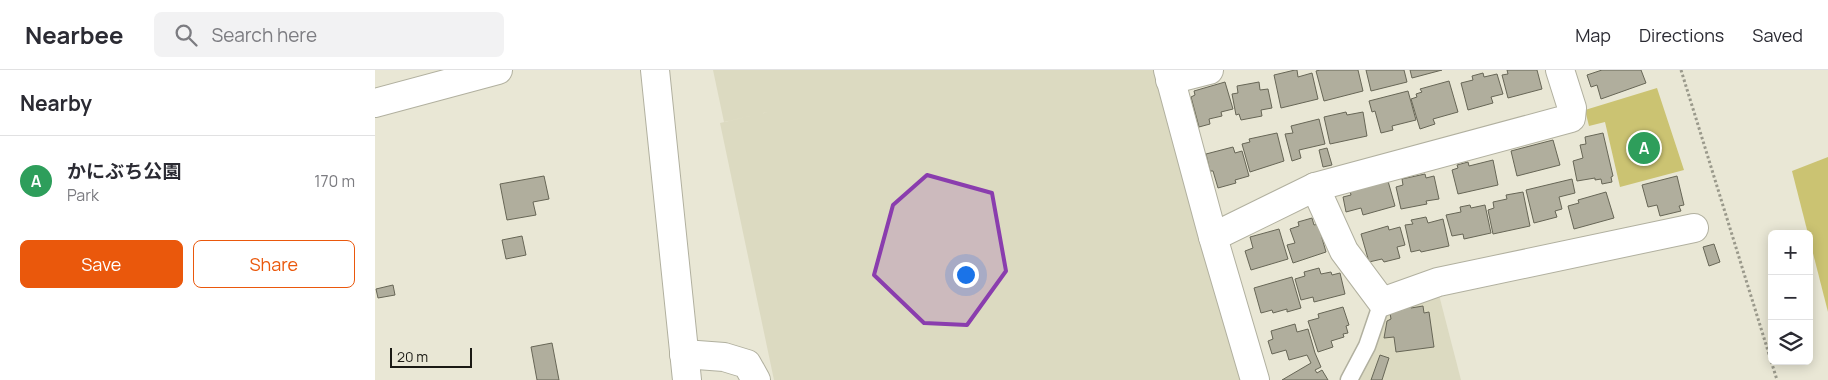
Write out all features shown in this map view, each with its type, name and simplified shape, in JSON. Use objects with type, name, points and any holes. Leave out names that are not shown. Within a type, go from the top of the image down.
[{"type":"street","points":[[375,103],[498,70]]},
{"type":"street","points":[[655,70],[686,367],[724,357],[747,364],[756,380]]},
{"type":"street","points":[[1209,70],[1169,75],[1213,237],[1255,380]]},
{"type":"street","points":[[1213,237],[1315,187],[1571,118],[1572,108],[1560,70]]},
{"type":"street","points":[[1315,187],[1344,251],[1383,302],[1439,282],[1641,229],[1694,228]]},
{"type":"lane","points":[[1349,380],[1367,346],[1383,302]]},
{"type":"path","points":[[1681,70],[1777,380]]},
{"type":"highlighted area","points":[[927,175],[992,193],[1006,271],[967,325],[924,323],[874,275],[893,205]]},
{"type":"shaded area","points":[[713,70],[1153,70],[1242,380],[774,380],[720,123],[768,112],[724,122]]},
{"type":"shaded area","points":[[1657,88],[1684,170],[1620,187],[1605,122],[1589,126],[1585,110]]},
{"type":"shaded area","points":[[1828,157],[1828,312],[1813,253],[1813,230],[1807,230],[1792,171]]},
{"type":"shaded area","points":[[1438,291],[1461,380],[1356,380],[1369,361],[1385,310]]},
{"type":"building","points":[[1297,70],[1298,77],[1312,73],[1318,99],[1281,108],[1274,75]]},
{"type":"building","points":[[1358,70],[1363,91],[1324,101],[1316,71]]},
{"type":"building","points":[[1366,70],[1404,70],[1407,82],[1371,91]]},
{"type":"building","points":[[1410,70],[1442,70],[1412,78]]},
{"type":"building","points":[[1507,70],[1537,70],[1542,89],[1508,98],[1502,75],[1508,74]]},
{"type":"building","points":[[1602,70],[1641,70],[1646,83],[1601,99],[1597,85],[1591,87],[1587,75]]},
{"type":"building","points":[[1483,73],[1484,77],[1497,74],[1503,94],[1491,97],[1493,103],[1468,110],[1461,83],[1473,80],[1472,76]]},
{"type":"building","points":[[1449,81],[1458,112],[1433,119],[1435,124],[1420,129],[1411,99],[1417,97],[1416,94],[1422,92],[1420,89]]},
{"type":"building","points":[[1225,82],[1233,109],[1221,112],[1222,116],[1209,119],[1210,124],[1199,127],[1191,97],[1195,95],[1194,91]]},
{"type":"building","points":[[1259,82],[1260,90],[1268,89],[1272,108],[1261,110],[1262,116],[1241,120],[1239,114],[1236,115],[1232,94],[1238,93],[1237,86]]},
{"type":"building","points":[[1408,91],[1416,120],[1392,126],[1393,130],[1381,133],[1375,111],[1372,112],[1369,101]]},
{"type":"building","points":[[1346,112],[1347,115],[1363,112],[1367,136],[1330,144],[1324,117]]},
{"type":"building","points":[[1319,119],[1325,144],[1299,150],[1301,158],[1292,161],[1285,134],[1293,133],[1291,126]]},
{"type":"building","points":[[1277,133],[1284,161],[1250,172],[1242,144],[1250,142],[1249,139]]},
{"type":"building","points":[[1603,133],[1613,176],[1611,177],[1612,182],[1602,184],[1601,179],[1595,180],[1595,178],[1577,181],[1573,161],[1583,158],[1580,145],[1586,144],[1585,137]]},
{"type":"building","points":[[1553,140],[1560,165],[1517,176],[1511,151]]},
{"type":"building","points":[[1233,147],[1235,153],[1242,151],[1249,176],[1235,180],[1236,183],[1218,188],[1213,171],[1210,171],[1206,154]]},
{"type":"building","points":[[1327,148],[1332,165],[1323,167],[1319,150]]},
{"type":"building","points":[[1493,160],[1498,185],[1458,194],[1452,170],[1458,168],[1457,165],[1468,162],[1469,166]]},
{"type":"building","points":[[1425,174],[1426,178],[1434,176],[1439,199],[1426,201],[1427,204],[1401,209],[1396,187],[1403,185],[1402,179]]},
{"type":"building","points":[[544,176],[549,199],[533,202],[536,215],[507,220],[500,184]]},
{"type":"building","points":[[1677,176],[1684,205],[1679,206],[1681,211],[1660,216],[1657,205],[1648,207],[1642,185]]},
{"type":"building","points":[[1572,179],[1575,193],[1559,197],[1562,209],[1555,211],[1557,217],[1534,223],[1526,190]]},
{"type":"building","points":[[1388,181],[1395,206],[1363,215],[1361,208],[1346,212],[1343,197],[1351,195],[1350,191]]},
{"type":"building","points":[[1523,192],[1530,226],[1493,234],[1488,210],[1494,208],[1493,202],[1507,199],[1506,195]]},
{"type":"building","points":[[1606,192],[1614,218],[1574,229],[1568,206],[1579,203],[1578,200]]},
{"type":"building","points":[[1470,205],[1471,208],[1485,205],[1491,233],[1464,239],[1463,234],[1452,236],[1446,215],[1461,212],[1460,207]]},
{"type":"building","points":[[1426,217],[1428,223],[1443,219],[1449,246],[1421,252],[1420,250],[1411,252],[1405,225],[1413,224],[1411,220]]},
{"type":"building","points":[[1312,218],[1314,225],[1318,224],[1326,252],[1293,263],[1287,245],[1295,243],[1290,229],[1299,226],[1298,222]]},
{"type":"building","points":[[1388,226],[1389,230],[1400,227],[1405,245],[1397,247],[1400,258],[1384,262],[1382,259],[1369,262],[1361,234]]},
{"type":"building","points":[[1279,229],[1288,259],[1251,270],[1245,251],[1253,248],[1250,237]]},
{"type":"building","points":[[522,236],[526,255],[506,259],[502,240]]},
{"type":"building","points":[[1714,244],[1720,262],[1709,266],[1703,247]]},
{"type":"building","points":[[1319,268],[1321,274],[1331,272],[1332,275],[1340,273],[1345,294],[1314,302],[1313,297],[1301,300],[1295,279],[1305,276],[1304,272]]},
{"type":"building","points":[[1292,277],[1301,308],[1287,312],[1287,309],[1273,313],[1272,310],[1261,313],[1254,288]]},
{"type":"building","points":[[393,285],[395,295],[378,298],[376,289]]},
{"type":"building","points":[[1411,304],[1411,308],[1423,306],[1424,313],[1429,312],[1434,347],[1396,352],[1394,337],[1384,338],[1387,321],[1391,319],[1390,313]]},
{"type":"building","points":[[1343,307],[1349,325],[1346,326],[1348,333],[1343,334],[1344,337],[1331,341],[1333,347],[1318,352],[1308,321],[1319,318],[1318,314]]},
{"type":"building","points":[[1295,324],[1297,332],[1308,329],[1321,367],[1315,370],[1317,373],[1322,370],[1328,380],[1282,380],[1311,363],[1307,355],[1289,360],[1286,350],[1272,354],[1268,341],[1273,339],[1271,331]]},
{"type":"building","points":[[552,343],[559,380],[537,380],[531,347]]},
{"type":"building","points":[[1380,355],[1389,358],[1382,380],[1371,380]]},
{"type":"place","name":"かにぶち公園","points":[[1644,148]]}]
